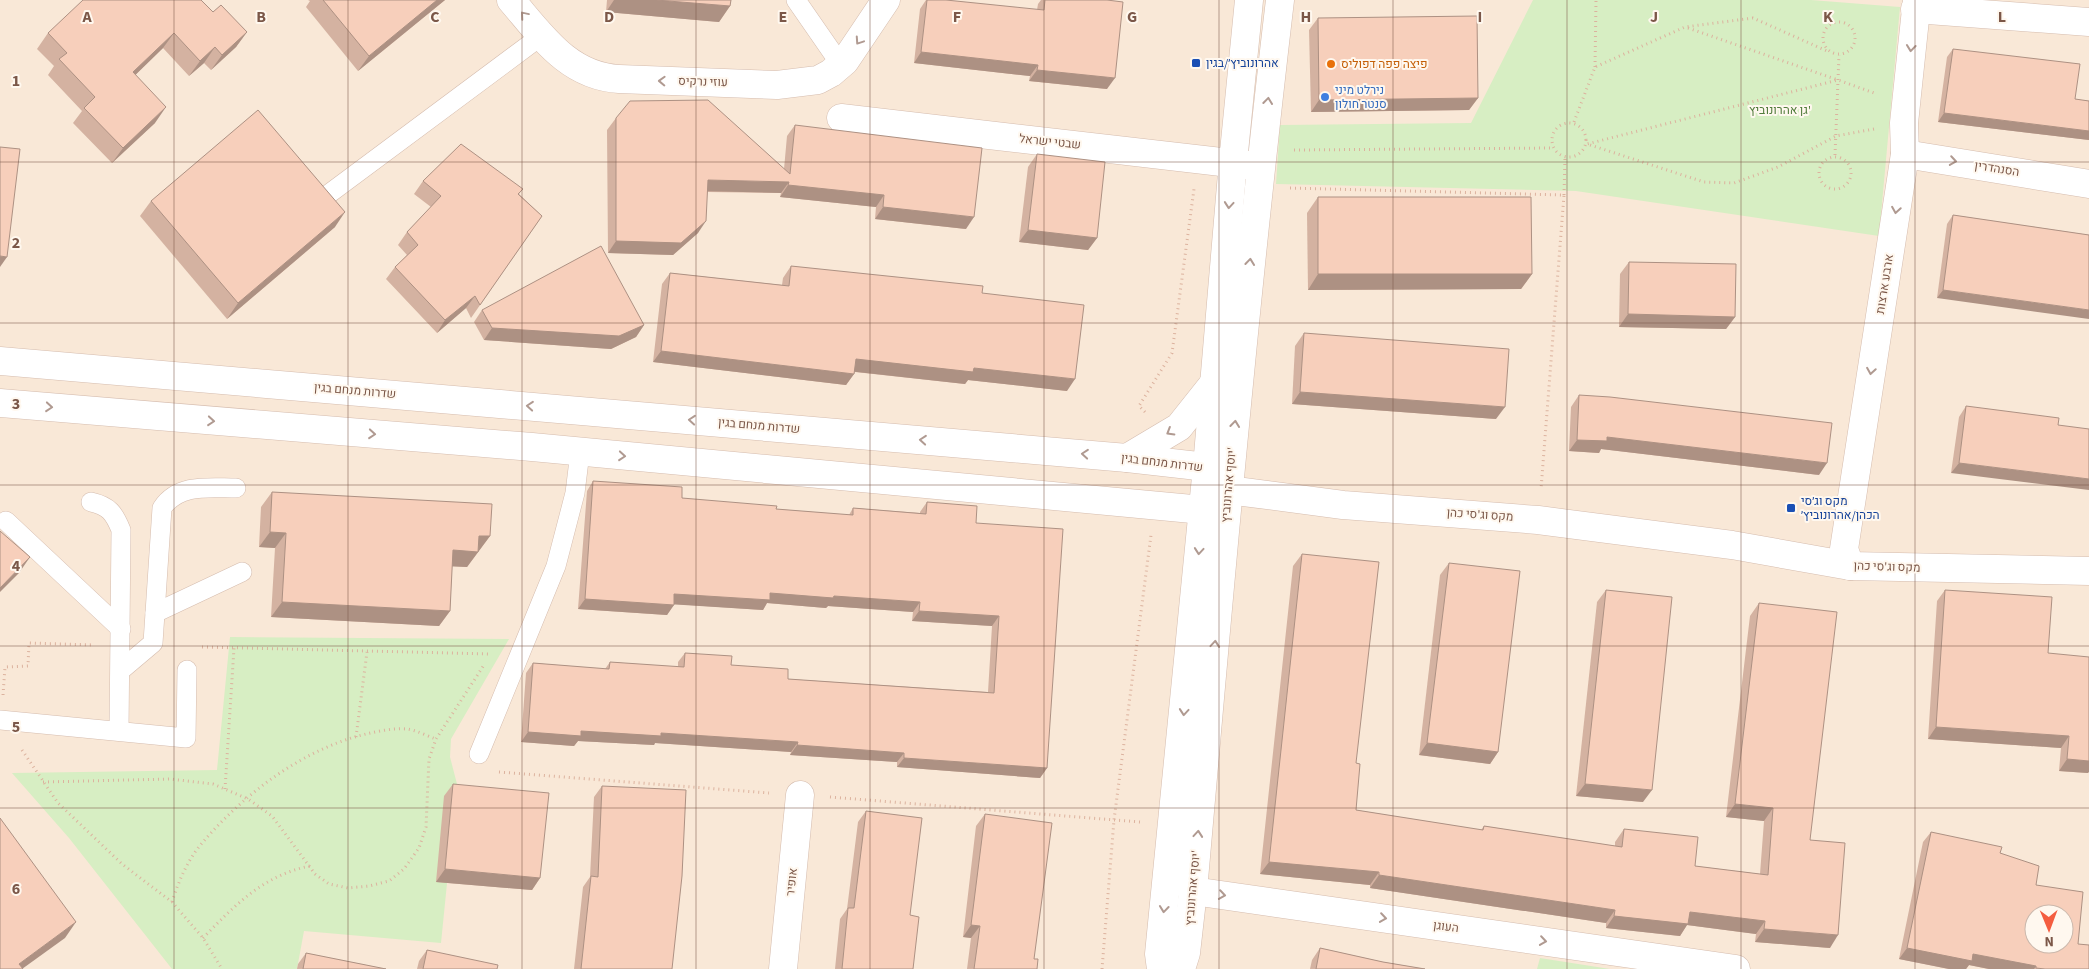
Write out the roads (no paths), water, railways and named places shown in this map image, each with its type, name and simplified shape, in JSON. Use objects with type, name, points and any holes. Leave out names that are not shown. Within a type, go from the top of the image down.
[{"type":"street","name":"עוזי נרקיס","points":[[512,0],[556,52],[572,65],[587,73],[611,78],[789,85],[818,80],[831,74],[841,66],[886,0]]},
{"type":"street","name":"יוסף אהרונוביץ'","points":[[1161,969],[1159,954],[1202,510],[1208,467],[1233,162],[1249,0]]},
{"type":"street","name":"יוסף אהרונוביץ'","points":[[1181,969],[1186,953],[1193,891],[1228,490],[1260,168],[1280,0]]},
{"type":"street","points":[[1916,5],[2089,22]]},
{"type":"street","name":"ארבע ארצות","points":[[1847,558],[1905,154],[1904,114],[1916,5]]},
{"type":"street","name":"שבטי ישראל","points":[[841,118],[1233,162],[1260,168]]},
{"type":"street","name":"הסנהדרין","points":[[1905,154],[2089,184]]},
{"type":"street","name":"שדרות מנחם בגין","points":[[0,361],[1127,458],[1208,467],[1228,490]]},
{"type":"street","points":[[1127,458],[1179,427],[1214,383]]},
{"type":"street","points":[[0,403],[580,452],[1202,510],[1228,490]]},
{"type":"street","name":"מקס וג'סי כהן","points":[[1228,490],[1343,505],[1538,520],[1732,545],[1953,569],[2089,570]]},
{"type":"street","name":"אופיר","points":[[783,969],[800,795]]},
{"type":"street","points":[[1169,862],[1193,891]]},
{"type":"street","name":"העוגן","points":[[1193,891],[1736,969]]},
{"type":"lane","points":[[796,0],[841,66]]},
{"type":"lane","points":[[326,196],[541,36]]},
{"type":"lane","points":[[479,754],[556,566],[575,493],[580,452]]},
{"type":"lane","points":[[121,670],[153,643],[162,508],[168,499],[184,490],[236,488]]},
{"type":"lane","points":[[90,502],[104,505],[116,518],[122,530],[119,731]]},
{"type":"lane","points":[[6,521],[121,637]]},
{"type":"lane","points":[[155,613],[242,572]]},
{"type":"lane","points":[[1,720],[186,738],[187,670]]},
{"type":"place","name":"אהרונוביץ׳/בגין","points":[[1196,63]]},
{"type":"place","name":"פיצה פפה דפוליס","points":[[1331,64]]},
{"type":"place","name":"נירלט מיני סנטר חולון","points":[[1325,97]]},
{"type":"place","name":"מקס וג׳סי הכהן/אהרונוביץ׳","points":[[1791,508]]},
{"type":"park label","name":"גן אהרונוביץ'","points":[[1780,110]]}]
